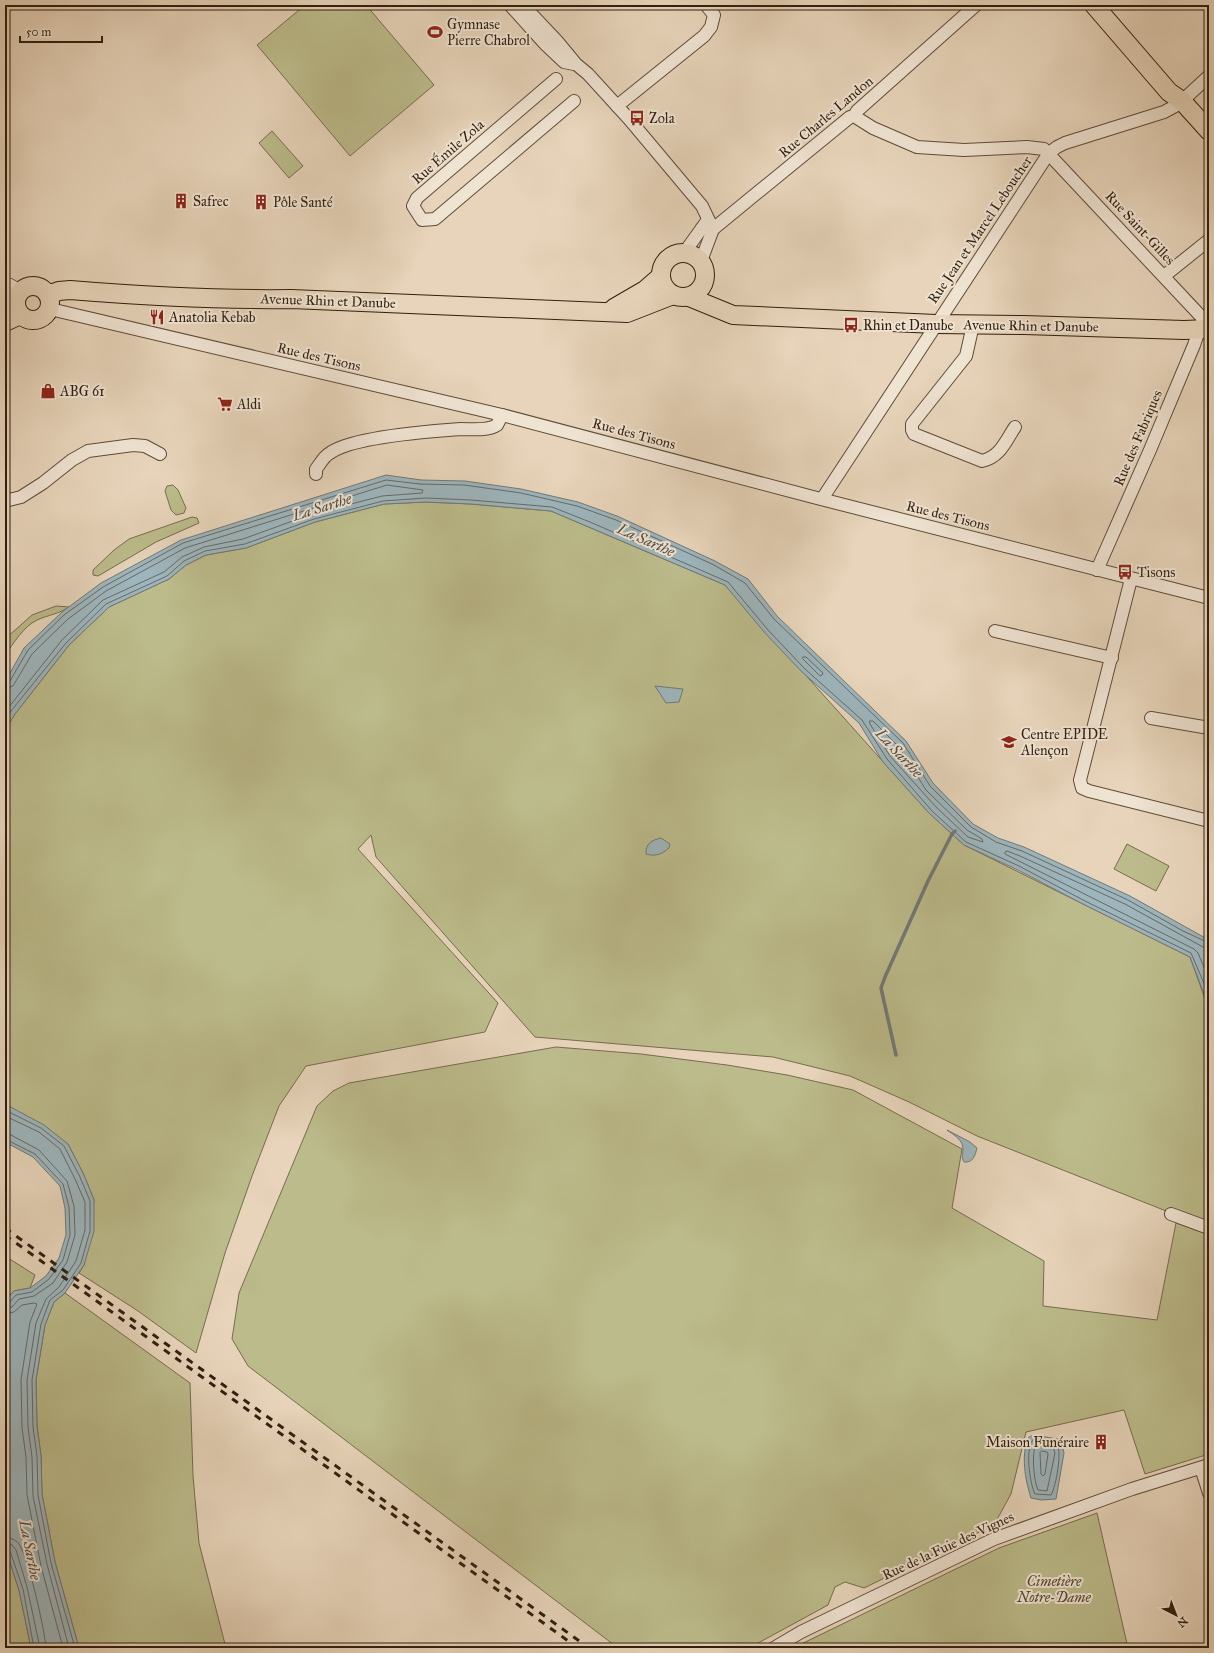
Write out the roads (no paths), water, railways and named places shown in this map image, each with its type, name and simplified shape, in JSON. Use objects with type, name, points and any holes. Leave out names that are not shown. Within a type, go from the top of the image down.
[{"type":"main road","points":[[1094,5],[1176,99],[1209,141]]},
{"type":"main road","points":[[1176,99],[1209,131]]},
{"type":"main road","points":[[684,253],[696,257],[701,261],[704,267],[705,280],[703,287],[699,292],[681,296],[664,287],[661,276],[662,268],[670,257],[684,253]]},
{"type":"main road","points":[[609,312],[645,290],[661,276]]},
{"type":"main road","points":[[705,280],[733,315]]},
{"type":"main road","points":[[34,286],[40,287],[49,302],[43,318],[34,321],[24,318],[12,318],[16,302],[12,290],[34,286]]},
{"type":"main road","name":"Avenue Rhin et Danube","points":[[49,302],[59,291],[70,290],[149,296],[237,300],[291,299],[627,313],[681,296],[733,315],[936,324],[1184,330],[1205,325]]},
{"type":"street","points":[[510,5],[546,45],[564,62],[576,64]]},
{"type":"street","points":[[523,5],[557,41],[576,64],[588,74],[617,106],[702,206],[708,225],[701,261]]},
{"type":"street","points":[[617,106],[704,36],[711,27],[714,15],[706,5]]},
{"type":"street","name":"Rue Charles Landon","points":[[684,253],[708,225],[728,217],[850,117],[854,116],[857,111],[976,5]]},
{"type":"street","name":"Rue Jean et Marcel Leboucher","points":[[822,499],[1049,153],[1056,147],[1065,143],[1164,112],[1176,99],[1209,76]]},
{"type":"street","name":"Rue Émile Zola","points":[[556,79],[418,198],[413,206],[415,212],[422,220],[435,219],[574,101]]},
{"type":"street","points":[[854,116],[873,128],[917,147],[964,150],[1027,148],[1044,149],[1049,153]]},
{"type":"street","name":"Rue Saint-Gilles","points":[[1049,153],[1164,276],[1205,325]]},
{"type":"street","points":[[1164,276],[1209,240]]},
{"type":"street","name":"Rue des Tisons","points":[[49,302],[502,415],[1209,598]]},
{"type":"street","points":[[973,325],[966,356],[912,424],[912,430],[914,434],[982,461],[997,454],[1015,427]]},
{"type":"street","name":"Rue des Fabriques","points":[[1097,570],[1205,325]]},
{"type":"street","points":[[316,474],[316,469],[329,453],[341,447],[393,436],[460,429],[490,428],[498,425],[502,415]]},
{"type":"street","points":[[5,501],[21,497],[72,460],[88,451],[133,444],[145,446],[160,454]]},
{"type":"street","points":[[1131,579],[1112,658],[1082,770],[1080,780],[1082,788],[1103,796],[1209,821]]},
{"type":"street","points":[[995,632],[1112,658]]},
{"type":"street","points":[[1151,718],[1209,728]]},
{"type":"street","points":[[1171,1214],[1209,1228]]},
{"type":"street","points":[[1205,1467],[1209,1493]]},
{"type":"street","name":"Rue de la Fuie des Vignes","points":[[774,1648],[801,1632],[994,1539],[1132,1489],[1205,1467]]},
{"type":"water","name":"La Sarthe","points":[[386,475],[421,480],[465,481],[521,489],[578,502],[617,516],[715,561],[748,579],[777,616],[906,741],[933,783],[973,824],[998,838],[1024,847],[1130,896],[1209,940],[1209,1007],[1190,957],[1018,870],[964,845],[929,813],[883,762],[859,723],[802,672],[765,633],[725,585],[551,511],[471,504],[426,502],[384,504],[315,522],[246,548],[206,555],[186,565],[169,579],[109,607],[69,645],[15,714],[5,730],[5,682],[24,648],[62,612],[101,583],[181,540]]},
{"type":"water","points":[[655,686],[683,689],[679,702],[666,703]]},
{"type":"water","points":[[661,838],[670,844],[669,848],[659,854],[646,854],[648,845]]},
{"type":"water","name":"La Sarthe","points":[[5,1104],[44,1125],[68,1144],[84,1175],[94,1200],[94,1231],[84,1265],[65,1293],[54,1302],[45,1325],[36,1380],[37,1426],[41,1456],[42,1494],[55,1562],[79,1648],[31,1648],[19,1590],[5,1547],[5,1301],[14,1291],[30,1288],[46,1276],[59,1258],[66,1235],[65,1208],[60,1186],[33,1157],[5,1142]]},
{"type":"water","points":[[947,1130],[970,1142],[977,1148],[972,1160],[964,1162],[962,1157],[963,1146],[958,1138]]},
{"type":"water","points":[[1033,1435],[1058,1439],[1061,1441],[1064,1453],[1056,1499],[1041,1500],[1031,1498],[1027,1483],[1024,1460],[1028,1438]]},
{"type":"waterway","points":[[896,1055],[881,988],[928,881],[952,834],[955,831]]},
{"type":"railway","points":[[5,1228],[589,1648]]},
{"type":"railway","points":[[5,1235],[578,1648]]},
{"type":"place","name":"Gymnase Pierre Chabrol","points":[[435,32]]},
{"type":"place","name":"Zola","points":[[637,118]]},
{"type":"place","name":"Safrec","points":[[181,201]]},
{"type":"place","name":"Pôle Santé","points":[[261,202]]},
{"type":"place","name":"Anatolia Kebab","points":[[157,317]]},
{"type":"place","name":"Rhin et Danube","points":[[851,325]]},
{"type":"place","name":"ABG 61","points":[[48,391]]},
{"type":"place","name":"Aldi","points":[[225,404]]},
{"type":"place","name":"Tisons","points":[[1125,572]]},
{"type":"place","name":"Centre EPIDE Alençon","points":[[1009,742]]},
{"type":"place","name":"Maison Funéraire","points":[[1101,1442]]},
{"type":"park label","name":"Cimetière Notre-Dame","points":[[1054,1590]]}]
